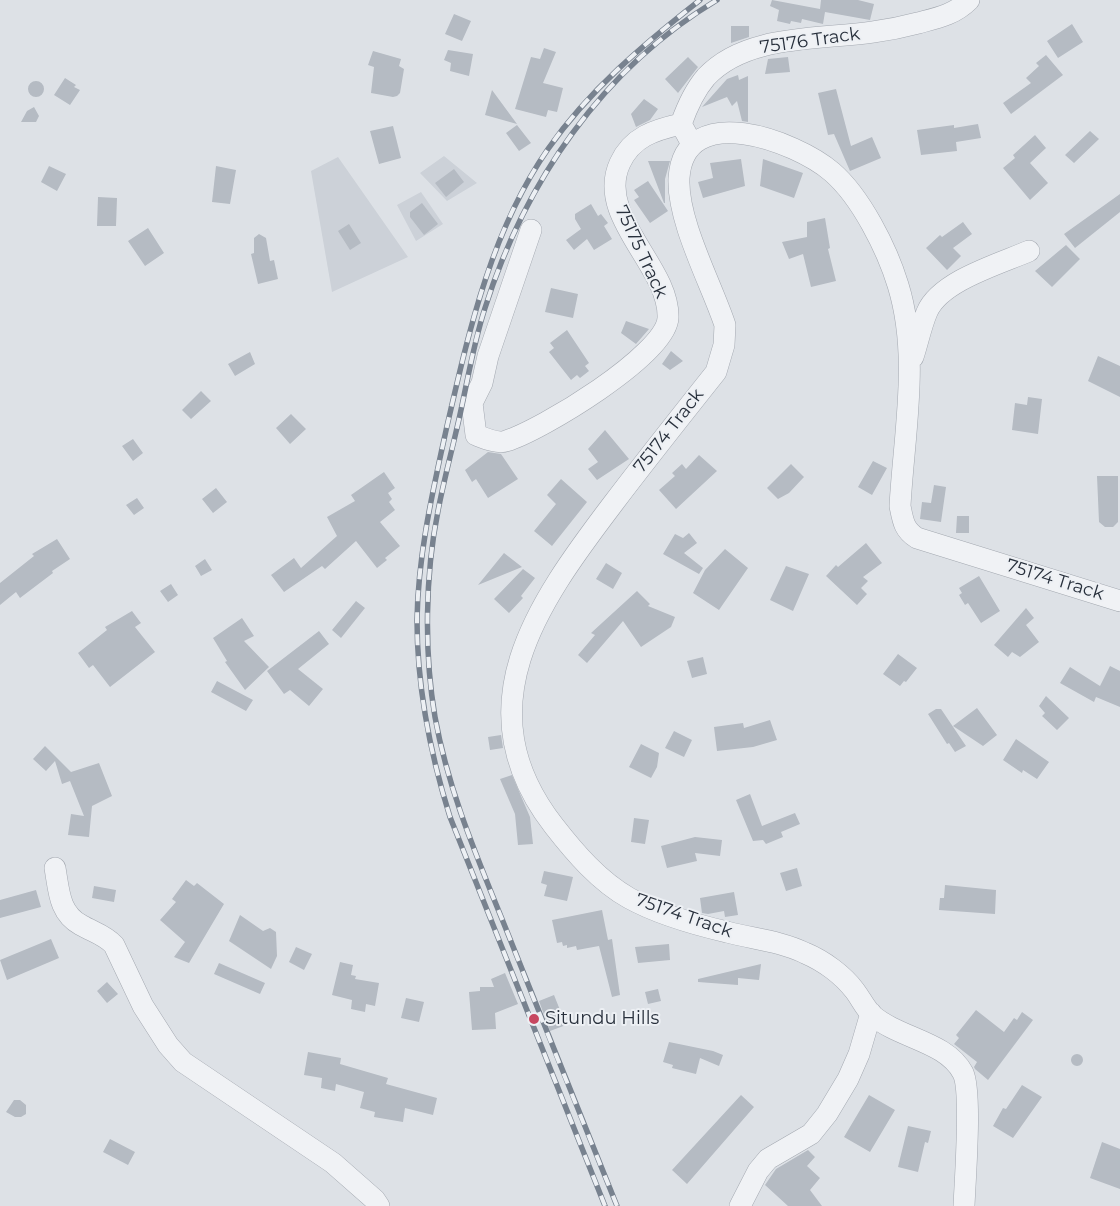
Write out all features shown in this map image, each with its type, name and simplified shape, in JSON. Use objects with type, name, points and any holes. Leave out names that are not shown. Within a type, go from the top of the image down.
[{"type":"street","name":"75176 Track","points":[[680,124],[689,102],[706,78],[740,54],[760,47],[809,38],[873,32],[913,24],[946,16],[959,10],[968,0]]},
{"type":"street","points":[[680,124],[692,144]]},
{"type":"street","name":"75175 Track","points":[[530,230],[488,356],[482,383],[472,403],[476,436],[503,442],[544,425],[627,370],[658,341],[665,328],[667,308],[662,289],[626,223],[616,199],[615,181],[624,154],[632,145],[656,130],[680,124]]},
{"type":"street","name":"75174 Track","points":[[871,1013],[854,990],[835,970],[805,952],[725,932],[646,906],[627,897],[600,877],[570,847],[541,810],[520,764],[512,728],[513,686],[527,636],[546,600],[574,555],[716,372],[724,345],[725,325],[682,204],[679,178],[682,163],[692,144],[706,136],[725,131],[770,139],[816,160],[834,173],[862,208],[898,284],[905,314],[910,367],[900,506],[904,526],[910,534],[916,538],[1120,601]]},
{"type":"street","points":[[910,367],[927,311],[942,293],[976,274],[1029,252]]},
{"type":"street","points":[[55,868],[59,897],[64,910],[80,925],[107,938],[114,945],[143,1006],[168,1046],[183,1062],[333,1163],[379,1206]]},
{"type":"street","points":[[740,1206],[758,1171],[768,1159],[811,1134],[827,1114],[848,1078],[859,1054],[871,1013],[906,1036],[941,1050],[957,1064],[965,1077],[964,1206]]},
{"type":"shaded area","points":[[444,156],[477,183],[447,201],[420,173]]},
{"type":"shaded area","points":[[338,157],[408,257],[332,292],[311,171]]},
{"type":"shaded area","points":[[421,192],[443,224],[416,241],[397,205]]},
{"type":"building","points":[[772,0],[820,9],[821,0],[858,0],[874,4],[870,20],[825,12],[823,24],[802,19],[801,23],[791,21],[790,24],[777,21],[779,10],[770,6]]},
{"type":"building","points":[[454,14],[471,21],[462,41],[445,34]]},
{"type":"building","points":[[1072,24],[1083,42],[1058,58],[1047,41]]},
{"type":"building","points":[[731,26],[749,26],[749,37],[731,43]]},
{"type":"building","points":[[544,48],[556,52],[543,83],[563,88],[557,112],[548,110],[546,117],[515,109],[531,57],[540,59]]},
{"type":"building","points":[[448,50],[473,54],[469,76],[450,71],[451,63],[444,60]]},
{"type":"building","points":[[373,51],[401,59],[399,66],[404,69],[400,93],[397,96],[371,93],[374,67],[368,65]]},
{"type":"building","points":[[1046,55],[1063,75],[1011,114],[1003,103],[1031,83],[1026,78],[1039,66],[1036,63]]},
{"type":"building","points":[[688,57],[698,67],[678,93],[665,79]]},
{"type":"building","points":[[788,57],[790,72],[765,74],[768,59]]},
{"type":"building","points":[[738,75],[739,80],[748,76],[748,122],[742,121],[737,101],[732,106],[727,97],[702,107],[727,79]]},
{"type":"building","points":[[65,78],[80,90],[70,105],[54,95]]},
{"type":"building","points":[[36,81],[42,83],[44,89],[42,95],[36,97],[30,95],[28,89],[30,83]]},
{"type":"building","points":[[836,89],[851,146],[872,137],[881,158],[850,171],[834,134],[828,135],[818,93]]},
{"type":"building","points":[[492,90],[517,124],[485,115]]},
{"type":"building","points":[[644,99],[658,109],[650,120],[636,127],[631,114]]},
{"type":"building","points":[[34,107],[39,116],[36,122],[21,122],[27,111]]},
{"type":"building","points":[[978,124],[981,138],[956,142],[957,151],[921,155],[917,130],[954,125],[954,128]]},
{"type":"building","points":[[517,125],[531,143],[519,151],[506,133]]},
{"type":"building","points":[[393,126],[401,158],[379,164],[370,131]]},
{"type":"building","points":[[1090,131],[1099,139],[1074,163],[1065,155]]},
{"type":"building","points":[[1035,135],[1046,148],[1030,163],[1048,183],[1030,200],[1003,168],[1015,158],[1013,155]]},
{"type":"building","points":[[741,159],[745,186],[703,198],[698,182],[713,178],[710,163]]},
{"type":"building","points":[[763,159],[803,173],[794,198],[760,186]]},
{"type":"building","points":[[648,161],[670,161],[665,179],[665,203],[664,203]]},
{"type":"building","points":[[49,166],[66,174],[57,191],[41,182]]},
{"type":"building","points":[[216,166],[236,170],[230,204],[212,202]]},
{"type":"building","points":[[454,169],[464,182],[446,197],[435,183]]},
{"type":"building","points":[[648,181],[668,211],[650,223],[634,200],[639,197],[634,190]]},
{"type":"building","points":[[1120,194],[1120,212],[1075,248],[1064,234]]},
{"type":"building","points":[[98,197],[117,198],[116,226],[97,226]]},
{"type":"building","points":[[422,203],[438,224],[424,235],[410,217],[410,212]]},
{"type":"building","points":[[591,204],[598,216],[601,214],[608,223],[604,226],[612,239],[594,250],[587,239],[574,250],[566,240],[581,229],[575,219],[575,214]]},
{"type":"building","points":[[825,218],[830,248],[828,249],[836,281],[811,287],[803,254],[789,259],[782,242],[807,237],[807,222]]},
{"type":"building","points":[[963,222],[972,234],[953,248],[961,256],[947,270],[926,248],[940,235],[942,237]]},
{"type":"building","points":[[349,224],[361,243],[350,250],[338,231]]},
{"type":"building","points":[[148,228],[164,253],[145,266],[128,241]]},
{"type":"building","points":[[259,234],[266,238],[270,261],[274,260],[278,279],[258,284],[251,254],[254,253],[254,238]]},
{"type":"building","points":[[1066,245],[1080,259],[1052,287],[1035,271]]},
{"type":"building","points":[[551,288],[578,294],[573,318],[545,312]]},
{"type":"building","points":[[626,321],[649,329],[636,344],[621,333]]},
{"type":"building","points":[[567,330],[589,363],[585,366],[589,371],[580,378],[577,375],[571,380],[549,352],[554,348],[550,343]]},
{"type":"building","points":[[671,351],[683,361],[670,370],[662,364]]},
{"type":"building","points":[[250,352],[255,364],[235,376],[228,364]]},
{"type":"building","points":[[1098,356],[1120,366],[1120,397],[1088,381]]},
{"type":"building","points":[[201,391],[211,401],[191,419],[182,410]]},
{"type":"building","points":[[1028,397],[1042,399],[1038,434],[1012,430],[1015,403],[1027,405]]},
{"type":"building","points":[[291,414],[306,429],[290,444],[276,428]]},
{"type":"building","points":[[605,430],[629,459],[597,480],[588,469],[598,462],[588,449]]},
{"type":"building","points":[[133,439],[143,453],[133,461],[122,446]]},
{"type":"building","points":[[488,452],[501,454],[518,479],[488,498],[476,479],[472,482],[465,470]]},
{"type":"building","points":[[699,455],[717,471],[676,509],[659,490],[675,476],[672,473],[682,464],[686,469]]},
{"type":"building","points":[[873,461],[887,468],[872,495],[858,487]]},
{"type":"building","points":[[791,464],[804,477],[789,493],[778,499],[767,488]]},
{"type":"building","points":[[384,472],[395,488],[388,493],[392,499],[389,502],[395,510],[380,522],[400,546],[385,558],[387,560],[377,568],[356,541],[325,569],[322,566],[284,592],[271,575],[294,558],[301,568],[337,536],[327,517],[355,501],[351,495]]},
{"type":"building","points":[[1097,476],[1118,476],[1118,522],[1113,527],[1105,527],[1099,522]]},
{"type":"building","points":[[561,479],[587,502],[552,546],[534,531],[556,504],[547,495]]},
{"type":"building","points":[[934,485],[946,487],[941,522],[920,519],[922,502],[931,503]]},
{"type":"building","points":[[216,488],[227,502],[213,513],[202,499]]},
{"type":"building","points":[[137,498],[144,508],[134,515],[126,505]]},
{"type":"building","points":[[957,516],[969,516],[969,533],[956,533]]},
{"type":"building","points":[[689,533],[697,543],[684,553],[703,568],[699,574],[663,554],[675,534],[683,538]]},
{"type":"building","points":[[57,539],[70,559],[52,571],[53,573],[20,598],[16,592],[0,605],[0,583],[34,556],[32,554]]},
{"type":"building","points":[[866,543],[882,563],[863,577],[868,581],[861,588],[867,594],[857,605],[826,576],[836,565],[838,567]]},
{"type":"building","points":[[725,549],[748,568],[719,610],[693,593],[705,570]]},
{"type":"building","points":[[504,553],[522,567],[478,585]]},
{"type":"building","points":[[205,559],[212,570],[201,576],[195,566]]},
{"type":"building","points":[[606,563],[622,573],[613,589],[596,579]]},
{"type":"building","points":[[786,566],[809,574],[793,611],[770,600]]},
{"type":"building","points":[[523,569],[535,578],[521,596],[523,598],[509,613],[494,599]]},
{"type":"building","points":[[979,576],[1000,611],[981,623],[968,603],[965,605],[959,595],[962,593],[959,588]]},
{"type":"building","points":[[171,584],[178,595],[168,602],[160,591]]},
{"type":"building","points":[[637,591],[650,604],[648,606],[675,617],[671,627],[641,647],[623,621],[587,663],[578,655],[595,635],[591,633]]},
{"type":"building","points":[[356,601],[365,608],[341,638],[332,630]]},
{"type":"building","points":[[1026,608],[1034,618],[1026,625],[1039,642],[1020,657],[1012,652],[1008,657],[994,645]]},
{"type":"building","points":[[132,611],[141,623],[135,627],[155,652],[110,687],[93,665],[89,668],[78,653],[107,630],[105,627]]},
{"type":"building","points":[[242,618],[254,636],[244,641],[269,667],[245,690],[225,662],[227,661],[213,638]]},
{"type":"building","points":[[319,631],[329,644],[298,669],[323,689],[309,706],[290,690],[284,694],[267,671]]},
{"type":"building","points":[[898,654],[917,668],[906,682],[904,681],[900,686],[883,674]]},
{"type":"building","points":[[703,657],[707,674],[692,678],[687,661]]},
{"type":"building","points":[[1110,666],[1120,671],[1120,707],[1096,697],[1094,702],[1060,683],[1070,667],[1100,686]]},
{"type":"building","points":[[217,681],[253,700],[246,711],[211,692]]},
{"type":"building","points":[[1046,696],[1069,718],[1057,730],[1042,716],[1045,713],[1039,706]]},
{"type":"building","points":[[977,708],[997,735],[983,746],[953,726]]},
{"type":"building","points":[[936,709],[941,709],[966,746],[955,752],[949,743],[947,744],[928,714]]},
{"type":"building","points":[[770,720],[777,740],[753,747],[717,751],[714,727],[743,723],[744,728]]},
{"type":"building","points":[[674,731],[692,740],[684,757],[665,748]]},
{"type":"building","points":[[501,735],[503,748],[490,750],[488,737]]},
{"type":"building","points":[[1016,739],[1049,762],[1037,779],[1023,770],[1022,773],[1003,760]]},
{"type":"building","points":[[641,744],[659,753],[657,767],[651,778],[629,767]]},
{"type":"building","points":[[45,746],[71,772],[99,763],[112,796],[92,806],[89,837],[68,835],[71,814],[84,816],[70,781],[62,784],[55,761],[46,771],[33,759]]},
{"type":"building","points":[[512,775],[530,817],[533,844],[518,845],[515,814],[500,779]]},
{"type":"building","points":[[750,794],[762,826],[795,813],[800,824],[781,832],[783,837],[766,844],[763,840],[753,841],[736,800]]},
{"type":"building","points":[[634,818],[649,820],[645,844],[631,842]]},
{"type":"building","points":[[695,837],[722,840],[720,856],[695,853],[697,861],[667,868],[661,846]]},
{"type":"building","points":[[797,868],[802,886],[786,891],[780,873]]},
{"type":"building","points":[[544,871],[573,877],[567,901],[544,896],[547,885],[541,883]]},
{"type":"building","points":[[186,880],[194,886],[197,883],[224,904],[189,963],[174,957],[185,942],[160,920],[176,902],[172,899]]},
{"type":"building","points":[[945,885],[996,890],[995,914],[939,910],[940,898],[944,898]]},
{"type":"building","points":[[94,886],[116,890],[114,902],[92,898]]},
{"type":"building","points":[[36,890],[41,907],[0,918],[0,900]]},
{"type":"building","points":[[734,892],[738,915],[725,917],[724,911],[708,914],[702,913],[700,898]]},
{"type":"building","points":[[602,910],[608,940],[612,939],[620,995],[612,997],[599,946],[577,950],[576,946],[567,948],[567,945],[563,946],[562,942],[557,943],[552,920]]},
{"type":"building","points":[[240,915],[263,931],[270,928],[276,932],[277,956],[271,969],[229,941]]},
{"type":"building","points":[[51,939],[59,958],[7,980],[0,960]]},
{"type":"building","points":[[669,944],[670,960],[638,963],[635,947]]},
{"type":"building","points":[[296,947],[312,954],[304,970],[289,962]]},
{"type":"building","points":[[340,962],[353,965],[351,975],[356,976],[355,979],[379,983],[375,1006],[366,1004],[365,1012],[351,1009],[352,1000],[332,995]]},
{"type":"building","points":[[219,963],[265,983],[260,994],[214,974]]},
{"type":"building","points":[[761,964],[759,980],[738,978],[738,985],[698,982],[698,979]]},
{"type":"building","points":[[505,973],[518,1004],[495,1013],[496,1029],[472,1030],[469,992],[480,991],[480,987],[494,987],[491,979]]},
{"type":"building","points":[[107,982],[118,994],[107,1003],[97,991]]},
{"type":"building","points":[[658,989],[661,1001],[648,1004],[645,992]]},
{"type":"building","points":[[554,995],[566,1025],[550,1031],[539,1001]]},
{"type":"building","points":[[406,998],[424,1002],[419,1022],[401,1018]]},
{"type":"building","points":[[976,1010],[1004,1032],[1014,1018],[1017,1020],[1022,1012],[1033,1020],[988,1080],[975,1069],[974,1067],[977,1062],[954,1044],[959,1038],[956,1035]]},
{"type":"building","points":[[669,1042],[713,1051],[723,1055],[719,1066],[700,1058],[696,1074],[672,1068],[673,1065],[663,1062]]},
{"type":"building","points":[[308,1052],[341,1058],[340,1064],[388,1078],[386,1084],[437,1098],[433,1115],[405,1108],[403,1122],[374,1117],[375,1112],[360,1108],[364,1092],[336,1084],[335,1091],[321,1088],[322,1078],[304,1075]]},
{"type":"building","points":[[1079,1054],[1082,1055],[1082,1065],[1075,1066],[1072,1065],[1071,1058],[1072,1055]]},
{"type":"building","points":[[1022,1085],[1042,1097],[1013,1138],[993,1126],[1003,1108],[1006,1109]]},
{"type":"building","points":[[741,1095],[754,1107],[687,1184],[672,1170]]},
{"type":"building","points":[[869,1095],[895,1110],[870,1152],[844,1137]]},
{"type":"building","points":[[14,1100],[20,1100],[26,1105],[26,1114],[21,1117],[15,1117],[6,1112]]},
{"type":"building","points":[[908,1126],[931,1131],[928,1143],[925,1142],[918,1172],[898,1167]]},
{"type":"building","points":[[110,1139],[135,1152],[128,1165],[103,1152]]},
{"type":"building","points":[[1102,1142],[1120,1149],[1120,1189],[1090,1178]]},
{"type":"building","points":[[808,1150],[815,1157],[807,1166],[820,1178],[810,1190],[822,1206],[788,1206],[765,1185],[776,1169]]},
{"type":"railway","points":[[605,1206],[450,817],[436,769],[422,695],[419,670],[418,595],[423,546],[432,498],[464,354],[484,283],[511,214],[528,181],[548,149],[581,107],[638,51],[700,0]]},
{"type":"railway","points":[[617,1206],[477,857],[457,802],[441,746],[431,692],[428,641],[430,561],[440,501],[480,323],[502,261],[522,216],[546,173],[573,133],[604,95],[638,60],[676,28],[717,0]]},
{"type":"place","name":"Situndu Hills","points":[[534,1019]]}]
